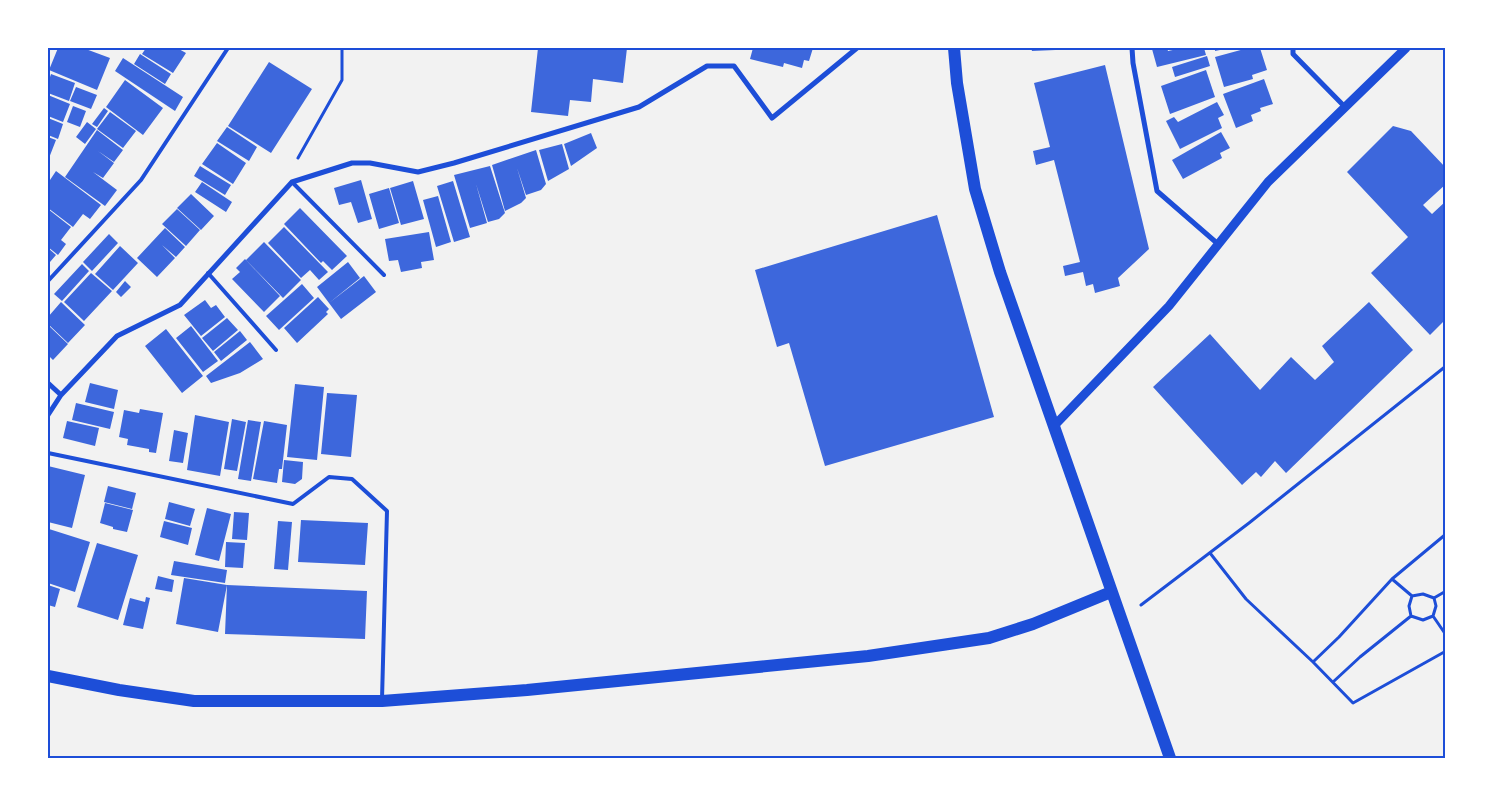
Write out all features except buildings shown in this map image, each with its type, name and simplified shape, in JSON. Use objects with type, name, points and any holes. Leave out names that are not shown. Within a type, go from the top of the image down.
[{"type":"main road","points":[[954,48],[957,83],[975,189],[1000,272],[1170,758]]},
{"type":"main road","points":[[48,676],[118,690],[194,701],[382,701],[527,690],[868,656],[989,638],[1033,624],[1111,592]]},
{"type":"street","points":[[48,415],[61,395],[117,336],[180,305],[292,182],[352,162],[370,163],[418,172],[454,163],[639,107],[707,66],[734,66],[772,118],[857,48]]},
{"type":"street","points":[[1132,48],[1133,63],[1158,191],[1218,244]]},
{"type":"street","points":[[1293,48],[1293,54],[1345,107]]},
{"type":"street","points":[[1054,426],[1169,306],[1268,182],[1406,48]]},
{"type":"street","points":[[48,383],[61,395]]},
{"type":"lane","points":[[48,281],[141,180],[228,48]]},
{"type":"lane","points":[[292,182],[384,275]]},
{"type":"lane","points":[[208,274],[276,350]]},
{"type":"lane","points":[[48,453],[293,504],[329,477],[352,479],[387,511],[382,701]]},
{"type":"path","points":[[292,182],[293,168],[342,80],[342,48]]},
{"type":"path","points":[[1122,619],[1210,553],[1446,366]]},
{"type":"path","points":[[1313,662],[1339,637],[1392,579],[1446,534]]},
{"type":"path","points":[[1210,553],[1246,599],[1313,662],[1353,703],[1446,651]]},
{"type":"path","points":[[1392,579],[1412,596]]},
{"type":"path","points":[[1434,598],[1446,591]]},
{"type":"path","points":[[1412,596],[1423,594],[1434,598]]},
{"type":"path","points":[[1411,616],[1409,606],[1412,596]]},
{"type":"path","points":[[1434,598],[1436,606],[1434,616],[1446,635]]},
{"type":"path","points":[[1333,682],[1360,657],[1411,616]]},
{"type":"path","points":[[1411,616],[1423,620],[1434,616]]}]
